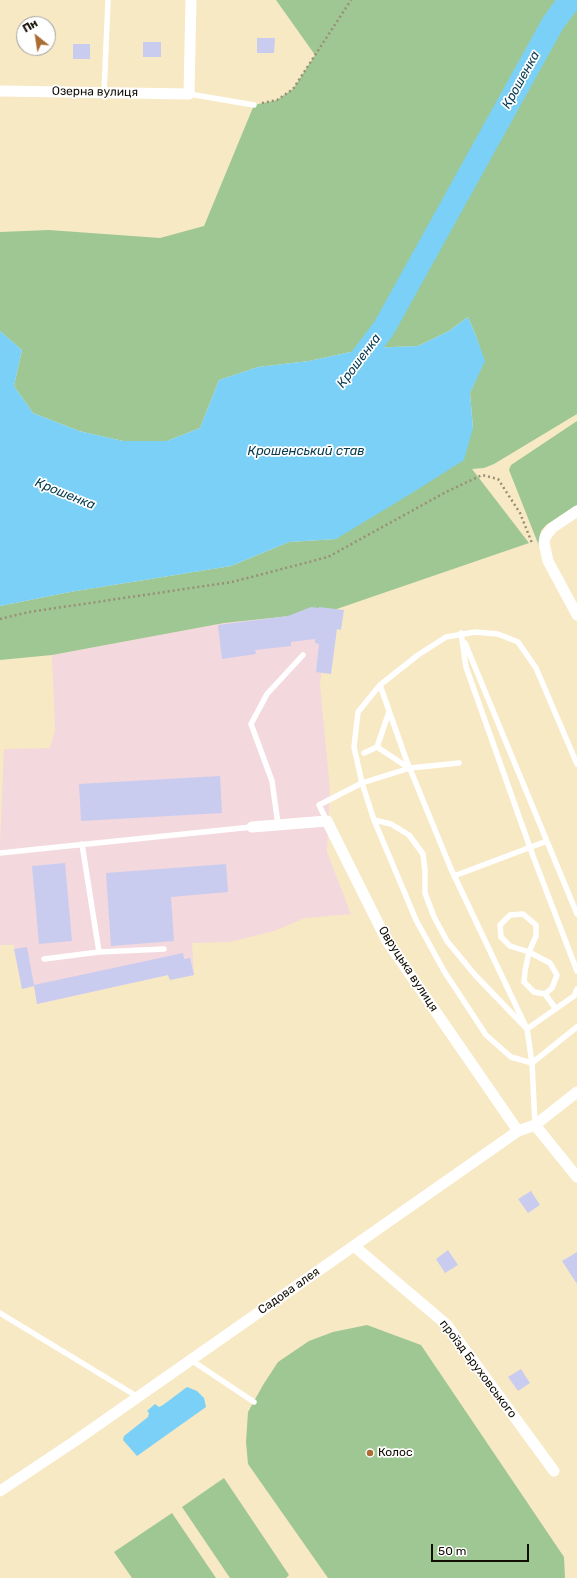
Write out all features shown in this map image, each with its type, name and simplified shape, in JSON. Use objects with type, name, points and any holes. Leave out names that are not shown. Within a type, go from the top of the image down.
[{"type":"street","points":[[189,94],[191,0]]},
{"type":"street","name":"Озерна вулиця","points":[[0,91],[189,94]]},
{"type":"street","points":[[577,511],[552,528],[545,537],[544,543],[548,561],[577,615]]},
{"type":"street","points":[[252,827],[327,821]]},
{"type":"street","name":"Овруцька вулиця","points":[[327,821],[387,941],[518,1131]]},
{"type":"street","name":"Садова алея","points":[[0,1491],[138,1397],[518,1131],[535,1125],[577,1092]]},
{"type":"street","points":[[535,1125],[577,1177]]},
{"type":"street","name":"проїзд Бруховського","points":[[354,1246],[447,1325],[554,1471]]},
{"type":"lane","points":[[104,92],[108,1]]},
{"type":"lane","points":[[189,94],[254,105]]},
{"type":"lane","points":[[532,1063],[511,1057],[486,1035],[444,971],[416,920],[374,820],[362,783],[354,747],[358,712],[380,685],[418,655],[446,637],[475,632],[498,634],[518,642],[536,668],[577,764]]},
{"type":"lane","points":[[461,634],[577,914]]},
{"type":"lane","points":[[461,634],[466,667],[529,847],[577,971]]},
{"type":"lane","points":[[278,824],[272,781],[251,724],[267,694],[303,655]]},
{"type":"lane","points":[[380,685],[410,768],[454,876],[527,1029],[532,1063],[535,1125]]},
{"type":"lane","points":[[364,753],[377,747],[389,712]]},
{"type":"lane","points":[[377,747],[410,768]]},
{"type":"lane","points":[[327,821],[319,805],[362,783],[410,768],[459,763]]},
{"type":"lane","points":[[374,820],[390,824],[409,835],[423,854],[425,893],[434,917],[447,941],[475,976],[527,1029]]},
{"type":"lane","points":[[0,853],[252,827]]},
{"type":"lane","points":[[454,876],[547,841]]},
{"type":"lane","points":[[82,844],[100,952]]},
{"type":"lane","points":[[545,994],[552,988],[557,975],[550,963],[529,952],[510,946],[501,937],[500,925],[510,915],[523,914],[536,925],[536,936],[529,952],[524,971],[524,982],[534,992],[545,994],[556,1009]]},
{"type":"lane","points":[[44,959],[100,952],[164,949]]},
{"type":"lane","points":[[527,1029],[574,996],[577,989]]},
{"type":"lane","points":[[532,1063],[577,1028]]},
{"type":"lane","points":[[0,1313],[138,1397]]},
{"type":"lane","points":[[191,1360],[254,1402]]},
{"type":"path","points":[[254,105],[277,100],[293,89],[351,0]]},
{"type":"path","points":[[0,619],[29,612],[232,582],[328,557],[446,492],[482,475],[498,479],[520,513],[534,548]]},
{"type":"shaded area","points":[[328,612],[320,685],[330,789],[327,852],[351,914],[305,918],[274,931],[230,942],[192,943],[194,975],[170,980],[168,975],[37,1004],[34,986],[22,989],[14,945],[0,945],[0,844],[4,749],[50,748],[55,730],[52,655],[224,623]]},
{"type":"green space","points":[[276,0],[577,0],[577,414],[494,464],[484,468],[472,469],[529,543],[328,612],[224,623],[52,655],[0,660],[0,606],[70,592],[231,566],[289,542],[336,539],[473,428],[470,393],[484,361],[468,317],[449,331],[418,346],[369,348],[309,361],[258,367],[219,380],[200,428],[167,441],[123,441],[79,431],[33,413],[14,386],[22,350],[0,331],[0,232],[49,230],[160,238],[204,226],[254,105],[277,100],[293,89],[315,55]]},
{"type":"green space","points":[[577,421],[577,505],[546,525],[541,531],[539,546],[509,470],[511,465]]},
{"type":"green space","name":"Колос","points":[[367,1325],[421,1345],[564,1557],[565,1578],[328,1578],[248,1464],[246,1442],[248,1412],[278,1362],[309,1341],[333,1332]]},
{"type":"green space","points":[[224,1478],[289,1575],[286,1578],[230,1578],[182,1507]]},
{"type":"green space","points":[[172,1513],[216,1578],[132,1578],[114,1552]]},
{"type":"water","name":"Крошенський став","points":[[468,317],[485,361],[470,393],[473,428],[464,460],[412,493],[336,539],[289,542],[231,566],[70,592],[0,606],[0,331],[22,350],[14,386],[33,413],[79,431],[123,441],[167,441],[200,428],[219,380],[258,367],[309,361],[369,348],[418,346],[449,331]]},
{"type":"water","points":[[187,1387],[197,1391],[204,1398],[206,1407],[137,1456],[123,1440],[124,1436],[148,1417],[149,1413],[147,1411],[155,1404],[159,1407],[163,1405]]},
{"type":"building","points":[[257,38],[275,38],[274,53],[257,53]]},
{"type":"building","points":[[143,42],[161,42],[161,57],[143,57]]},
{"type":"building","points":[[73,44],[90,44],[90,59],[73,59]]},
{"type":"building","points":[[311,607],[344,610],[341,630],[337,629],[331,674],[316,672],[319,644],[315,643],[315,639],[291,642],[291,646],[255,650],[256,654],[222,659],[218,625],[288,616]]},
{"type":"building","points":[[220,776],[222,813],[81,821],[79,784]]},
{"type":"building","points":[[65,863],[72,941],[39,944],[32,866]]},
{"type":"building","points":[[226,864],[228,892],[171,897],[174,941],[111,946],[106,873]]},
{"type":"building","points":[[27,947],[34,985],[183,953],[184,959],[190,958],[194,975],[170,980],[168,975],[37,1004],[34,986],[22,989],[14,949]]},
{"type":"building","points":[[531,1191],[540,1205],[528,1213],[518,1199]]},
{"type":"building","points":[[448,1250],[458,1265],[445,1273],[436,1259]]},
{"type":"building","points":[[577,1252],[577,1284],[562,1261]]},
{"type":"building","points":[[521,1369],[530,1383],[518,1391],[508,1377]]},
{"type":"waterway","name":"Крошенка","points":[[350,373],[384,328],[553,23],[570,0]]},
{"type":"place","name":"Колос","points":[[370,1453]]}]
